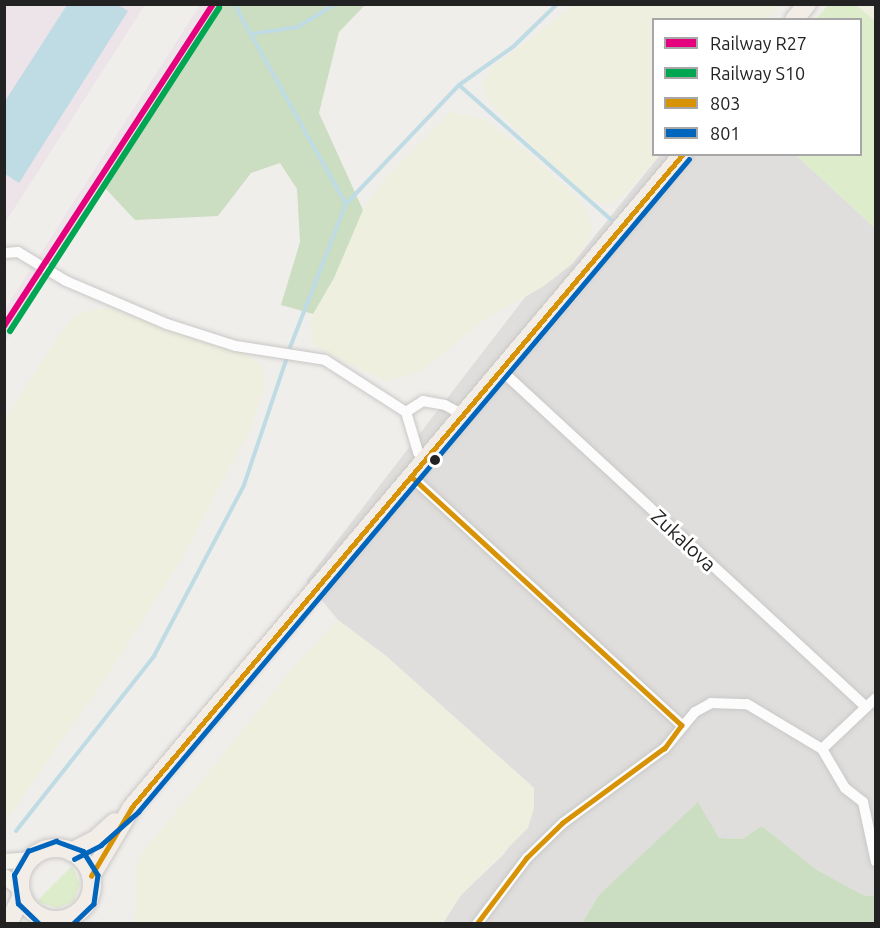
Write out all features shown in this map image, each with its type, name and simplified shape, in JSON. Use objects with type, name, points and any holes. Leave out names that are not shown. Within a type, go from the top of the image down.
[{"type":"main road","points":[[796,18],[807,4]]},
{"type":"main road","points":[[71,852],[96,839],[132,807],[503,372],[681,156]]},
{"type":"main road","points":[[4,876],[22,892],[38,921],[63,919],[80,910],[90,895],[91,876],[132,807]]},
{"type":"main road","points":[[4,861],[30,859],[53,848],[71,852],[82,859],[91,876]]},
{"type":"main road","points":[[8,924],[22,892],[23,870],[30,859]]},
{"type":"street","points":[[4,253],[18,252],[66,281],[167,324],[236,346],[325,360],[406,412],[418,452],[427,462]]},
{"type":"street","name":"Zukalova","points":[[503,372],[866,707]]},
{"type":"street","points":[[406,412],[423,401],[445,405],[465,416]]},
{"type":"street","points":[[413,478],[682,725]]},
{"type":"street","points":[[822,749],[876,698]]},
{"type":"street","points":[[477,924],[527,858],[563,823],[665,748],[682,725],[711,703],[747,704],[822,749],[845,788],[863,802],[876,862]]},
{"type":"shaded area","points":[[5,5],[145,5],[5,223]]},
{"type":"shaded area","points":[[200,5],[223,5],[5,343],[5,309]]},
{"type":"shaded area","points":[[659,156],[797,156],[875,228],[875,895],[865,896],[817,870],[762,826],[742,839],[719,838],[599,895],[582,923],[443,923],[461,895],[504,854],[534,808],[534,788],[386,656],[338,620],[306,581],[526,296],[573,263]]},
{"type":"green space","points":[[575,4],[780,5],[769,18],[652,18],[652,156],[659,156],[619,200],[601,204],[589,198],[533,147],[485,97],[482,84],[492,67]]},
{"type":"green space","points":[[223,5],[365,5],[339,32],[319,113],[363,210],[334,278],[313,314],[281,305],[300,242],[297,189],[280,163],[251,173],[218,216],[135,220],[105,188]]},
{"type":"green space","points":[[828,5],[856,5],[875,21],[875,228],[797,156],[862,156],[862,18],[817,18]]},
{"type":"green space","points":[[856,5],[875,5],[875,21],[861,10]]},
{"type":"green space","points":[[450,112],[484,119],[525,150],[581,201],[592,224],[591,236],[573,263],[544,286],[484,320],[420,372],[389,381],[380,379],[318,348],[312,342],[310,322],[365,206],[389,174]]},
{"type":"green space","points":[[107,308],[245,354],[261,365],[266,383],[250,430],[183,557],[107,676],[5,822],[5,419],[59,335],[76,314]]},
{"type":"green space","points":[[338,620],[386,656],[534,788],[534,808],[528,828],[461,895],[443,923],[134,923],[137,860],[296,664]]},
{"type":"green space","points":[[698,802],[719,838],[742,839],[762,826],[817,870],[865,896],[875,895],[875,923],[582,923],[599,895]]},
{"type":"green space","points":[[72,866],[80,884],[74,901],[58,908],[41,903],[38,900]]},
{"type":"water","points":[[67,5],[118,5],[128,11],[19,183],[5,174],[5,101]]},
{"type":"waterway","points":[[234,4],[346,204]]},
{"type":"waterway","points":[[251,34],[298,27],[335,4]]},
{"type":"waterway","points":[[289,350],[346,204],[459,85],[514,46],[557,4]]},
{"type":"waterway","points":[[459,85],[616,224]]},
{"type":"waterway","points":[[16,831],[154,656],[244,485],[287,357]]},
{"type":"rail line","name":"R27","points":[[4,326],[213,4]]},
{"type":"rail line","name":"S10","points":[[10,331],[219,8]]},
{"type":"transit line","name":"803","points":[[91,876],[132,807],[681,156]]},
{"type":"transit line","name":"801","points":[[74,859],[101,845],[138,812],[689,159]]},
{"type":"transit line","name":"803","points":[[413,478],[682,725],[665,748],[563,823],[527,858],[477,924]]},
{"type":"transit line","name":"801","points":[[39,924],[18,904],[14,875],[28,851],[56,841],[83,851],[98,875],[94,904],[73,924]]}]
